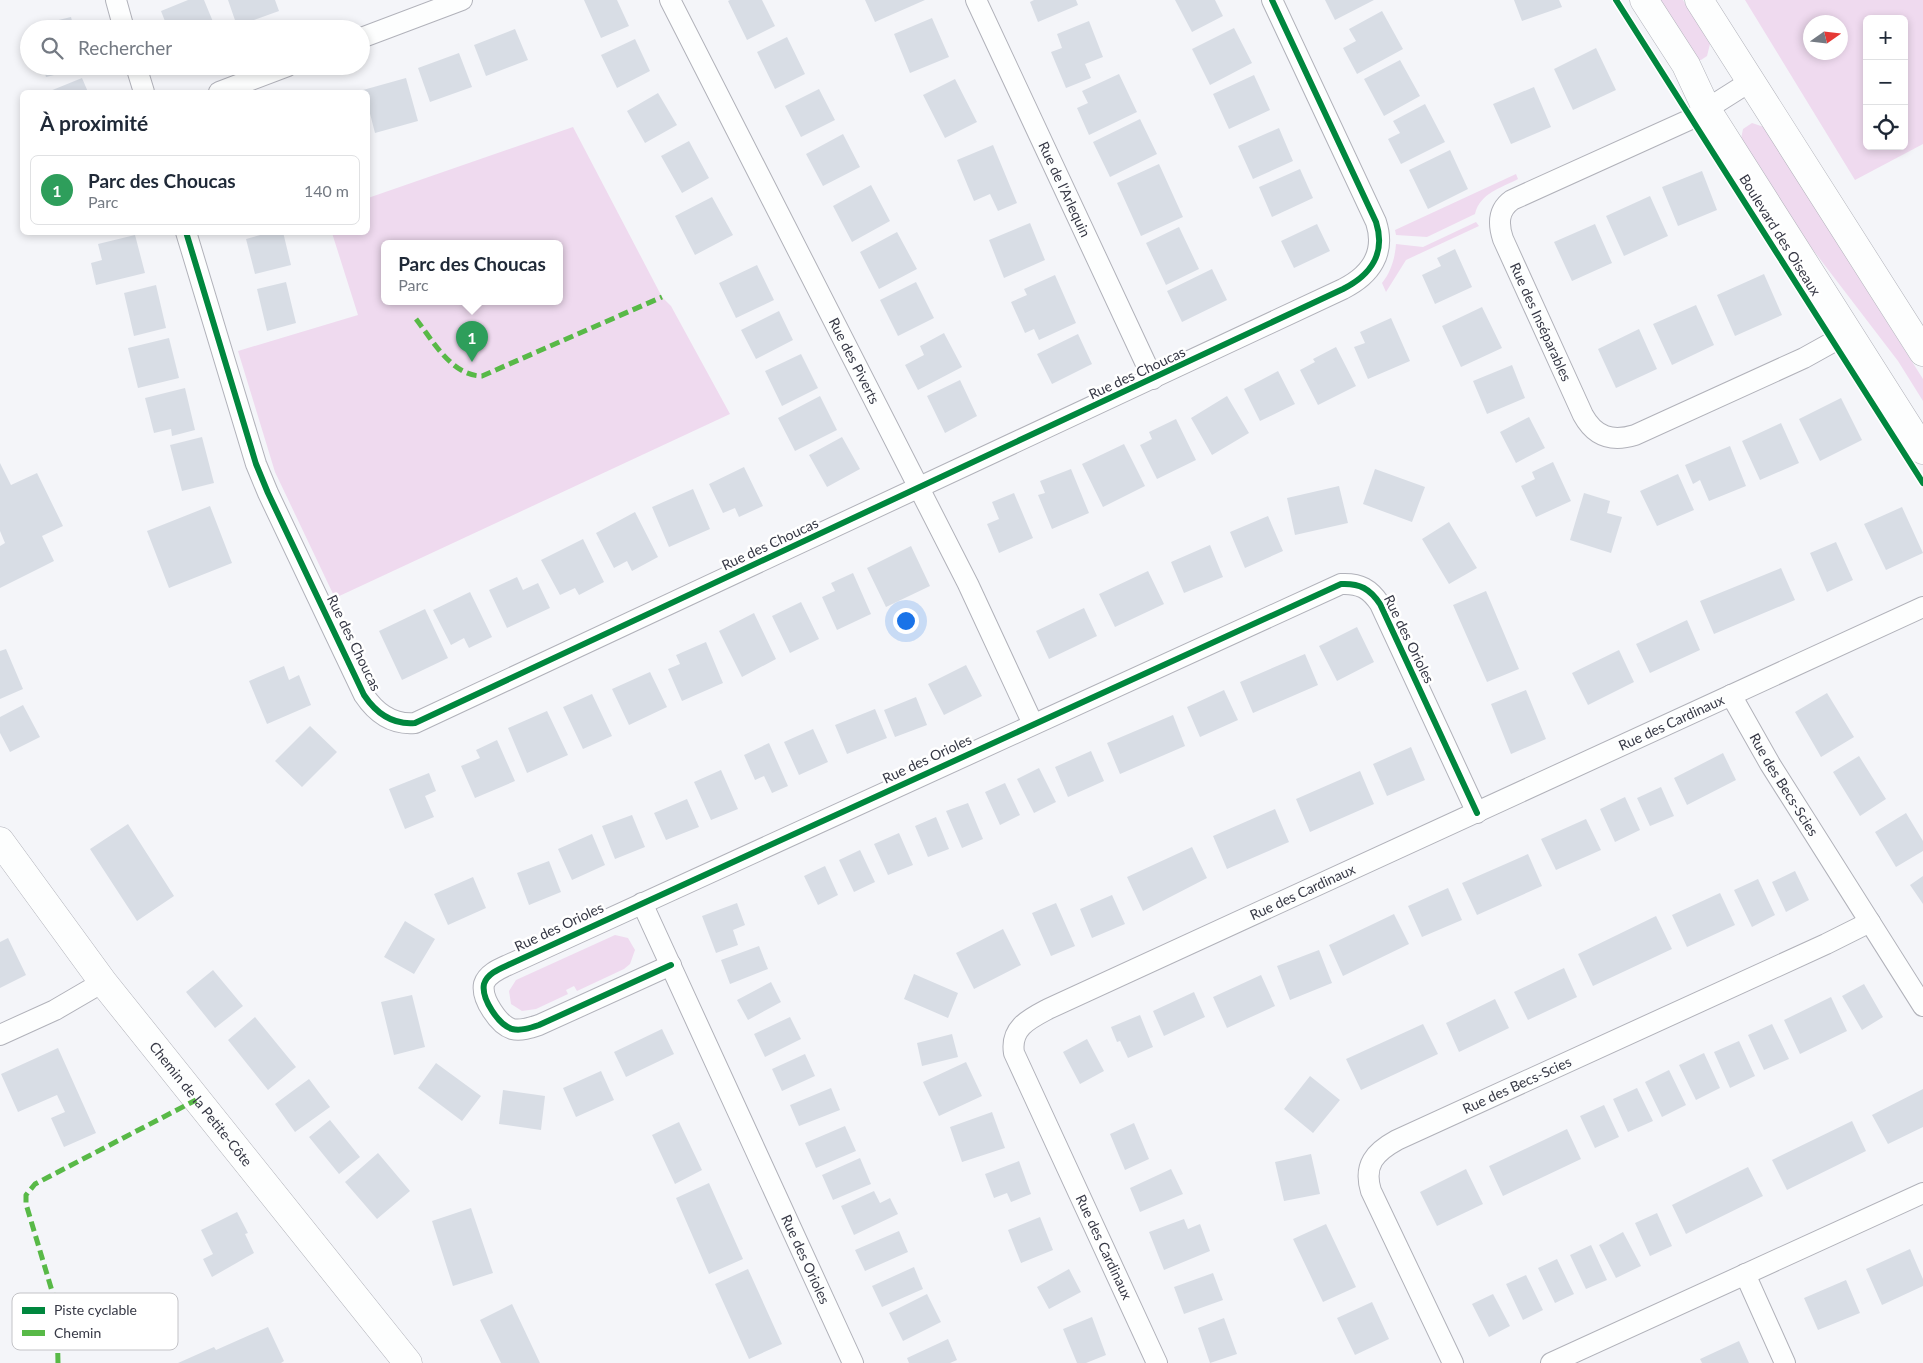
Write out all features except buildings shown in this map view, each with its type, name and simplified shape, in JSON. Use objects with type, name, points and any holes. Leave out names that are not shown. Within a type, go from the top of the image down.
[{"type":"street","points":[[116,0],[122,20]]},
{"type":"street","points":[[370,35],[462,0]]},
{"type":"street","name":"Rue des Piverts","points":[[670,0],[979,606],[1033,724]]},
{"type":"street","name":"Rue de l'Arlequin","points":[[976,0],[1153,379]]},
{"type":"street","name":"Rue des Choucas","points":[[187,235],[261,478],[364,695],[382,715],[397,722],[406,724],[421,721],[1355,283],[1370,270],[1378,253],[1380,238],[1376,222],[1272,0]]},
{"type":"street","name":"Boulevard des Oiseaux","points":[[1644,0],[1686,65],[1707,110],[1923,450]]},
{"type":"street","points":[[1699,0],[1923,352]]},
{"type":"street","points":[[139,75],[143,90]]},
{"type":"street","points":[[224,90],[264,75]]},
{"type":"street","name":"Rue des Inséparables","points":[[1751,81],[1707,110],[1678,126],[1518,197],[1507,204],[1501,212],[1500,225],[1504,239],[1586,421],[1603,437],[1619,439],[1635,435],[1804,358],[1848,333]]},
{"type":"street","name":"Rue des Orioles","points":[[671,965],[539,1025],[520,1030],[506,1026],[486,999],[484,984],[491,974],[498,970],[1332,586],[1342,584],[1359,584],[1375,596],[1387,617],[1477,813]]},
{"type":"street","name":"Rue des Cardinaux","points":[[1157,1363],[1018,1061],[1013,1046],[1015,1034],[1024,1024],[1048,1010],[1923,607]]},
{"type":"street","name":"Rue des Becs-Scies","points":[[1731,696],[1765,756],[1923,1006]]},
{"type":"street","name":"Chemin de la Petite-Côte","points":[[0,841],[103,982],[408,1363]]},
{"type":"street","name":"Rue des Orioles","points":[[642,903],[854,1363]]},
{"type":"street","name":"Rue des Becs-Scies","points":[[1453,1363],[1371,1191],[1368,1173],[1369,1165],[1376,1153],[1397,1140],[1826,944],[1870,922]]},
{"type":"street","points":[[0,1036],[55,1010],[103,982]]},
{"type":"street","points":[[1551,1363],[1923,1193]]},
{"type":"street","points":[[1744,1274],[1785,1363]]},
{"type":"shaded area","points":[[1652,0],[1683,0],[1710,44],[1707,56],[1701,60],[1692,59]]},
{"type":"shaded area","points":[[1745,0],[1923,0],[1923,144],[1855,180]]},
{"type":"shaded area","points":[[1752,123],[1764,127],[1923,379],[1923,401],[1898,361],[1810,246],[1741,139],[1743,129]]},
{"type":"shaded area","points":[[573,127],[662,297],[671,306],[730,414],[335,598],[275,472],[238,351],[358,315],[333,235],[370,235],[370,197]]},
{"type":"shaded area","points":[[1516,174],[1518,179],[1486,196],[1481,201],[1475,214],[1427,237],[1396,235],[1395,230]]},
{"type":"shaded area","points":[[1476,222],[1479,226],[1406,260],[1386,292],[1382,283],[1392,265],[1396,244],[1423,247]]},
{"type":"shaded area","points":[[615,935],[628,938],[635,950],[630,964],[624,969],[577,991],[574,986],[566,990],[568,994],[536,1009],[522,1011],[511,1004],[509,991],[516,980]]},
{"type":"marked path","points":[[416,319],[436,347],[452,364],[461,370],[482,376],[662,297]]},
{"type":"marked path","points":[[53,1293],[26,1204],[26,1195],[35,1184],[196,1100]]},
{"type":"marked path","points":[[58,1350],[58,1363]]},
{"type":"cycle path","points":[[187,235],[256,464],[268,493],[364,695],[379,712],[392,720],[415,723],[1343,289],[1361,277],[1374,262],[1377,253],[1379,233],[1376,222],[1272,0]]},
{"type":"cycle path","points":[[1616,0],[1923,483]]},
{"type":"cycle path","points":[[671,965],[529,1028],[515,1030],[507,1027],[492,1011],[485,997],[484,984],[486,980],[501,968],[1341,584],[1364,588],[1380,604],[1477,813]]},
{"type":"place","name":"Parc des Choucas","points":[[472,362]]}]
